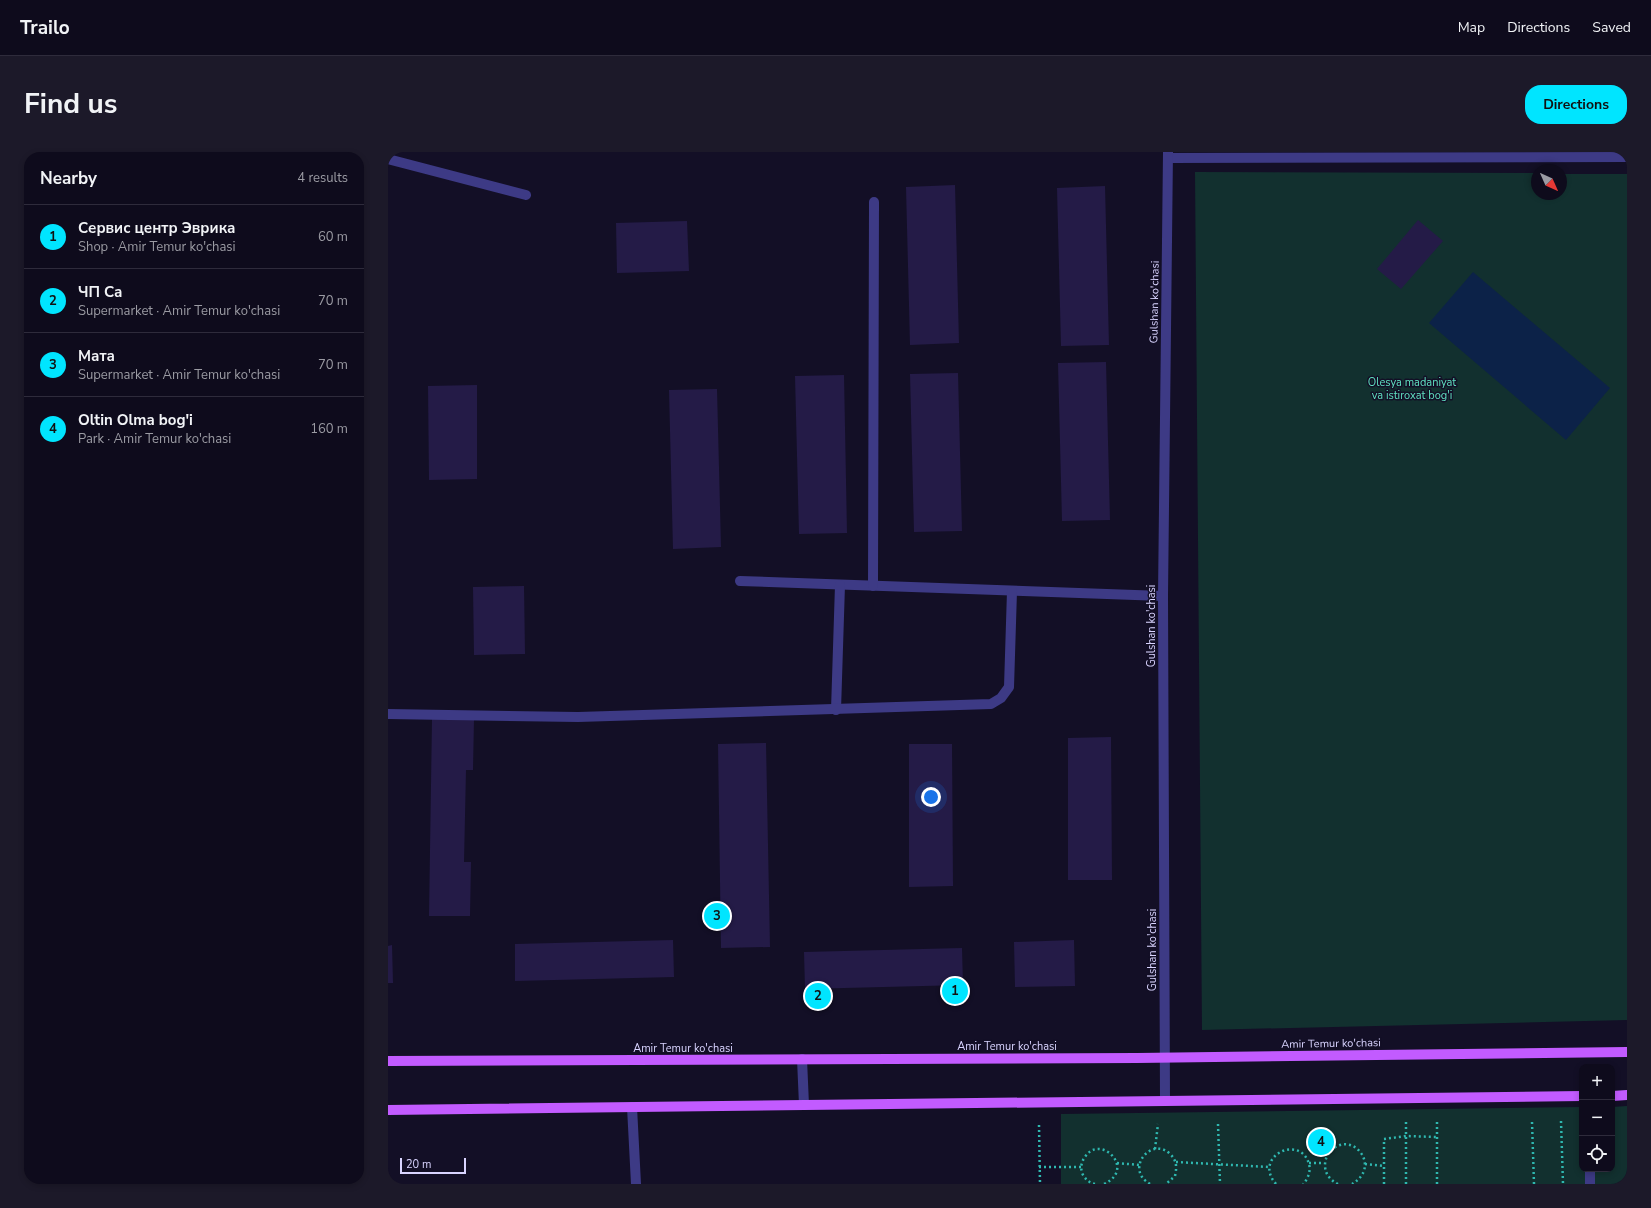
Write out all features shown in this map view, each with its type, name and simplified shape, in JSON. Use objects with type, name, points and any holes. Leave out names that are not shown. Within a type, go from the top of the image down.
[{"type":"main road","name":"Amir Temur ko'chasi","points":[[388,1061],[1164,1058],[1627,1052]]},
{"type":"main road","points":[[1615,1096],[1627,1095]]},
{"type":"main road","points":[[388,1110],[1579,1096]]},
{"type":"street","points":[[1168,155],[1627,158]]},
{"type":"street","name":"Gulshan ko'chasi","points":[[1165,1100],[1163,596],[1168,155]]},
{"type":"street","points":[[388,159],[526,195]]},
{"type":"street","points":[[873,586],[874,202]]},
{"type":"street","points":[[740,581],[1163,596]]},
{"type":"street","points":[[836,710],[840,585]]},
{"type":"street","points":[[388,714],[578,717],[991,704],[1000,698],[1010,686],[1012,591]]},
{"type":"street","points":[[802,1059],[804,1105]]},
{"type":"street","points":[[632,1107],[636,1184]]},
{"type":"street","points":[[1590,1172],[1590,1184]]},
{"type":"path","points":[[1562,1121],[1563,1184]]},
{"type":"path","points":[[1406,1122],[1406,1184]]},
{"type":"path","points":[[1437,1122],[1437,1184]]},
{"type":"path","points":[[1532,1122],[1534,1184]]},
{"type":"path","points":[[1155,1149],[1158,1124]]},
{"type":"path","points":[[1218,1124],[1220,1184]]},
{"type":"path","points":[[1039,1125],[1040,1184]]},
{"type":"path","points":[[1384,1184],[1384,1139],[1406,1136],[1437,1137]]},
{"type":"path","points":[[1338,1184],[1328,1176],[1324,1163],[1330,1151],[1335,1147],[1348,1145],[1360,1151],[1365,1164],[1362,1176],[1352,1184]]},
{"type":"path","points":[[1095,1184],[1086,1180],[1081,1167],[1086,1155],[1091,1151],[1104,1149],[1110,1152],[1114,1157],[1117,1163],[1117,1170],[1114,1177],[1104,1184]]},
{"type":"path","points":[[1150,1184],[1141,1176],[1139,1165],[1145,1153],[1155,1149],[1161,1149],[1167,1151],[1176,1162],[1174,1176],[1166,1184]]},
{"type":"path","points":[[1276,1184],[1270,1174],[1269,1167],[1275,1155],[1287,1149],[1300,1152],[1305,1156],[1309,1163],[1309,1175],[1303,1184]]},
{"type":"path","points":[[1176,1162],[1269,1167]]},
{"type":"path","points":[[1117,1163],[1139,1165]]},
{"type":"path","points":[[1309,1163],[1324,1163]]},
{"type":"path","points":[[1365,1164],[1384,1166]]},
{"type":"path","points":[[1040,1167],[1081,1167]]},
{"type":"green space","name":"Olesya madaniyat va istiroxat bog'i","points":[[1195,172],[1531,173],[1531,200],[1567,200],[1567,174],[1627,174],[1627,1020],[1202,1030]]},
{"type":"green space","points":[[1627,1106],[1627,1184],[1061,1184],[1061,1114],[1579,1107],[1579,1172],[1615,1172],[1615,1107]]},
{"type":"water","points":[[1473,272],[1610,388],[1566,440],[1429,323]]},
{"type":"building","points":[[955,185],[959,343],[910,345],[906,187]]},
{"type":"building","points":[[1105,186],[1109,345],[1061,346],[1057,188]]},
{"type":"building","points":[[1418,220],[1443,241],[1401,289],[1377,269]]},
{"type":"building","points":[[687,221],[689,271],[617,273],[616,223]]},
{"type":"building","points":[[1106,362],[1110,520],[1062,521],[1058,363]]},
{"type":"building","points":[[958,373],[962,531],[914,532],[910,374]]},
{"type":"building","points":[[844,375],[847,533],[799,534],[795,376]]},
{"type":"building","points":[[477,385],[477,479],[429,480],[428,386]]},
{"type":"building","points":[[717,389],[721,547],[673,549],[669,390]]},
{"type":"building","points":[[524,586],[525,654],[474,655],[473,587]]},
{"type":"building","points":[[432,719],[474,719],[473,770],[466,770],[464,862],[471,862],[470,916],[429,916]]},
{"type":"building","points":[[1111,737],[1112,880],[1068,880],[1068,738]]},
{"type":"building","points":[[766,743],[770,947],[721,948],[718,744]]},
{"type":"building","points":[[909,744],[952,744],[953,886],[909,887]]},
{"type":"building","points":[[673,940],[674,977],[515,981],[515,944]]},
{"type":"building","points":[[1074,940],[1075,986],[1015,987],[1014,942]]},
{"type":"building","points":[[392,945],[393,983],[388,983],[388,946]]},
{"type":"building","points":[[962,948],[963,985],[805,989],[804,952]]},
{"type":"place","name":"Мата","points":[[717,916]]},
{"type":"place","name":"Сервис центр Эврика","points":[[955,991]]},
{"type":"place","name":"ЧП Са","points":[[818,996]]},
{"type":"place","name":"Oltin Olma bog'i","points":[[1321,1142]]}]
